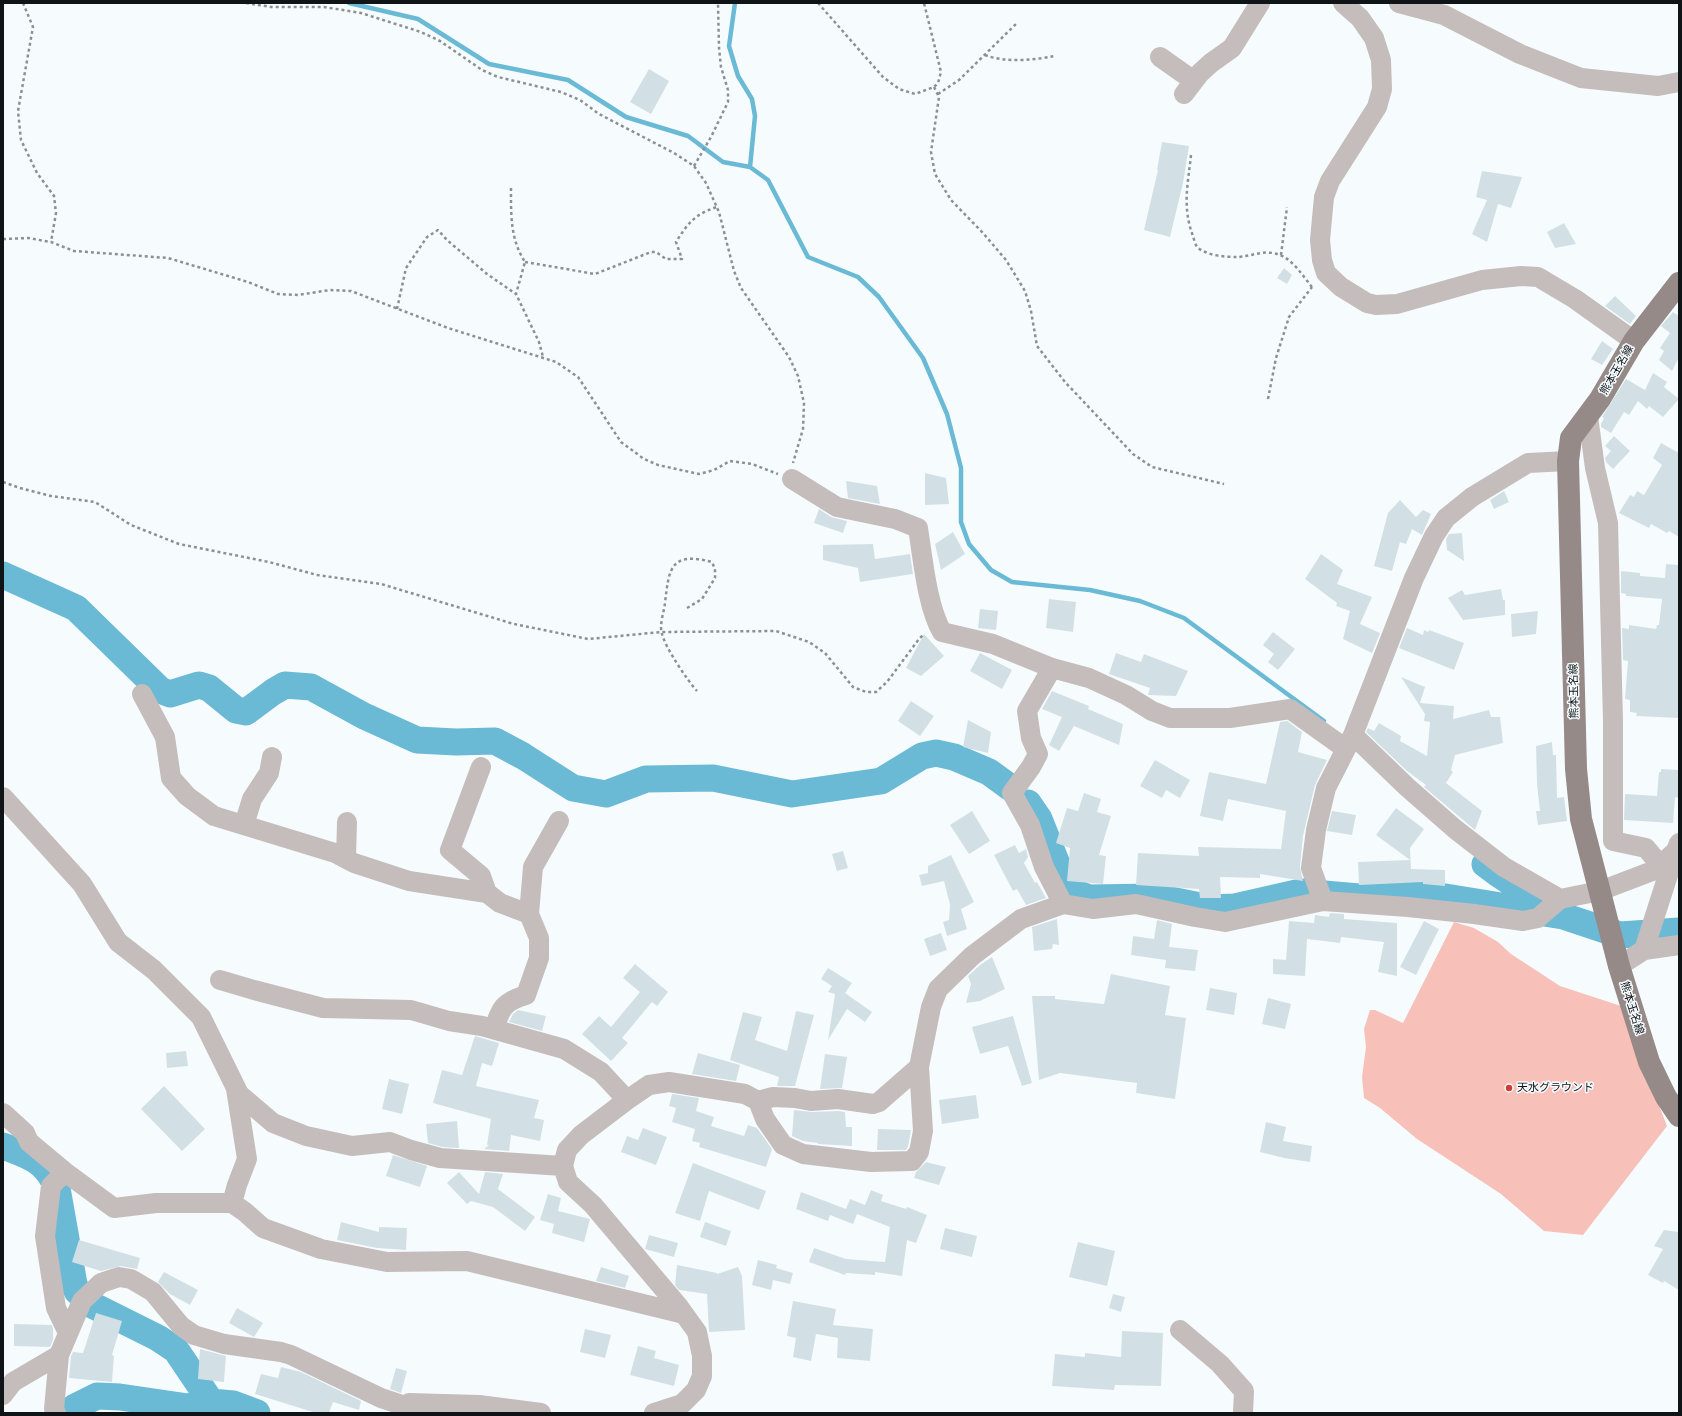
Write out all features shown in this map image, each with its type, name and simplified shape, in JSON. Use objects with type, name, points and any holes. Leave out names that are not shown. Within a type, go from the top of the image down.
[{"type":"main road","name":"熊本玉名線","points":[[1679,283],[1634,341],[1600,399],[1571,438],[1568,461],[1576,769],[1581,819],[1617,956],[1649,1062],[1666,1097],[1679,1116]]},
{"type":"street","points":[[1160,57],[1189,88],[1200,73],[1210,63],[1232,48],[1260,3]]},
{"type":"street","points":[[1343,3],[1360,18],[1374,38],[1381,60],[1382,89],[1377,107],[1330,181],[1324,197],[1320,240],[1322,260],[1326,272],[1341,287],[1367,303],[1376,304],[1397,304],[1482,280],[1521,276],[1538,277],[1575,299],[1634,341]]},
{"type":"street","points":[[1399,3],[1444,16],[1520,54],[1581,78],[1658,86],[1679,82]]},
{"type":"street","points":[[1588,416],[1595,468],[1608,522],[1613,713],[1613,841],[1646,848],[1660,865]]},
{"type":"street","points":[[1320,894],[1311,868],[1316,830],[1326,788],[1350,742],[1414,578],[1434,536],[1446,518],[1472,497],[1528,463],[1568,461]]},
{"type":"street","points":[[792,480],[837,508],[895,519],[918,528],[930,597],[937,624],[942,632],[992,644],[1052,668],[1090,678],[1126,695],[1152,711],[1170,718],[1230,718],[1290,709],[1350,742],[1455,829],[1504,867],[1558,901]]},
{"type":"street","points":[[1052,668],[1027,711],[1031,738],[1038,754],[1031,767],[1012,793],[1030,825],[1044,867],[1063,904]]},
{"type":"street","points":[[142,694],[165,737],[171,778],[187,796],[214,816],[335,853],[354,863],[409,881],[487,893],[500,902],[529,914]]},
{"type":"street","points":[[244,825],[252,799],[269,774],[272,757]]},
{"type":"street","points":[[480,767],[450,850],[481,876],[487,893]]},
{"type":"street","points":[[3,797],[82,884],[118,942],[154,970],[201,1018],[239,1094],[273,1123],[306,1136],[352,1146],[390,1142],[411,1150],[440,1158],[563,1166]]},
{"type":"street","points":[[494,1030],[500,1010],[513,999],[526,995],[539,958],[539,938],[529,914],[533,867],[559,821]]},
{"type":"street","points":[[346,858],[347,822]]},
{"type":"street","points":[[654,1413],[682,1404],[696,1390],[702,1376],[702,1356],[697,1332],[684,1314],[593,1206],[568,1182],[563,1166],[567,1150],[581,1135],[649,1085],[669,1082],[745,1094],[758,1101],[765,1119],[783,1145],[802,1154],[871,1162],[912,1161],[918,1152],[923,1131],[919,1067],[931,1007],[938,989],[972,956],[1022,919],[1063,904],[1093,909],[1136,904],[1195,918],[1225,922],[1320,894],[1415,908],[1523,921],[1538,918],[1558,901],[1600,891],[1654,870],[1677,847]]},
{"type":"street","points":[[1646,945],[1677,847]]},
{"type":"street","points":[[1617,956],[1646,945],[1679,945]]},
{"type":"street","points":[[220,980],[323,1008],[411,1010],[449,1021],[482,1026],[564,1049],[602,1072],[627,1100]]},
{"type":"street","points":[[758,1101],[773,1097],[795,1098],[811,1101],[838,1099],[873,1104],[879,1102],[919,1067]]},
{"type":"street","points":[[232,1203],[236,1185],[247,1159],[236,1089]]},
{"type":"street","points":[[3,1113],[25,1133],[29,1142],[59,1178],[114,1208],[156,1204],[232,1203],[263,1228],[321,1249],[387,1262],[467,1261],[684,1314]]},
{"type":"street","points":[[59,1178],[51,1186],[45,1236],[56,1308],[68,1333]]},
{"type":"street","points":[[56,1413],[54,1409],[59,1355],[68,1333],[86,1297],[101,1283],[119,1278],[131,1279],[153,1292],[181,1326],[194,1335],[224,1344],[281,1352],[291,1355],[381,1398],[426,1413]]},
{"type":"street","points":[[1180,1330],[1220,1364],[1244,1391],[1243,1413]]},
{"type":"street","points":[[3,1395],[13,1382],[59,1355]]},
{"type":"street","points":[[381,1398],[419,1404],[479,1405],[540,1413]]},
{"type":"path","points":[[23,3],[33,27],[18,118],[21,140],[37,173],[54,196],[56,213],[51,242]]},
{"type":"path","points":[[3,239],[28,238],[51,242],[74,251],[168,258],[248,282],[278,294],[298,295],[330,290],[351,291],[448,328],[556,362],[578,377],[620,442],[644,459],[658,465],[699,474],[714,470],[730,461],[752,464],[792,480],[791,469],[803,429],[804,403],[798,376],[789,358],[742,288],[734,271],[717,208],[706,183],[694,166],[674,153],[599,114],[580,100],[561,92],[498,77],[482,70],[440,41],[421,32],[361,13],[324,7],[271,7],[246,3]]},
{"type":"path","points":[[694,166],[711,137],[728,102],[721,67],[718,3]]},
{"type":"path","points":[[818,3],[883,77],[899,90],[915,94],[934,87],[938,83],[941,72],[924,3]]},
{"type":"path","points":[[938,94],[959,80],[1017,23]]},
{"type":"path","points":[[984,55],[1025,60],[1055,56]]},
{"type":"path","points":[[934,87],[939,96],[931,152],[935,174],[951,200],[983,233],[1006,260],[1025,291],[1031,312],[1037,346],[1065,382],[1133,454],[1152,467],[1224,484]]},
{"type":"path","points":[[1191,155],[1185,205],[1190,229],[1196,246],[1206,252],[1219,256],[1238,257],[1263,252],[1281,255],[1291,262],[1312,287]]},
{"type":"path","points":[[511,188],[511,217],[514,237],[519,254],[525,262],[595,274],[651,252],[656,252],[666,258],[682,259],[676,242],[683,231],[693,218],[702,212],[717,208]]},
{"type":"path","points":[[1281,255],[1287,207]]},
{"type":"path","points":[[397,309],[406,268],[427,237],[438,230],[447,240],[487,274],[516,294],[539,342],[543,358]]},
{"type":"path","points":[[516,294],[525,262]]},
{"type":"path","points":[[1268,399],[1276,358],[1289,317],[1312,287],[1326,272]]},
{"type":"path","points":[[3,482],[51,496],[95,502],[131,525],[179,544],[269,562],[317,575],[381,584],[514,624],[588,639],[661,632],[776,632],[809,642],[825,653],[853,687],[866,692],[876,692],[887,682],[919,639],[937,624]]},
{"type":"path","points":[[687,608],[702,600],[715,578],[715,569],[712,562],[702,559],[681,560],[673,565],[668,575],[661,632],[665,642],[690,684],[697,691]]},
{"type":"shaded area","name":"天水グラウンド","points":[[1454,922],[1474,928],[1498,942],[1511,954],[1560,986],[1624,1007],[1649,1070],[1667,1126],[1583,1235],[1544,1231],[1501,1194],[1417,1139],[1380,1108],[1364,1098],[1362,1077],[1366,1047],[1364,1029],[1370,1010],[1375,1010],[1403,1023]]},
{"type":"building","points":[[649,69],[669,81],[651,114],[630,102]]},
{"type":"building","points":[[1162,142],[1189,146],[1183,183],[1170,237],[1144,230],[1158,170]]},
{"type":"building","points":[[1482,171],[1522,177],[1511,208],[1498,204],[1487,242],[1472,234],[1487,200],[1476,197]]},
{"type":"building","points":[[1564,223],[1576,244],[1555,248],[1547,232]]},
{"type":"building","points":[[1284,268],[1292,275],[1287,284],[1277,278]]},
{"type":"building","points":[[1615,296],[1636,316],[1630,324],[1605,306]]},
{"type":"building","points":[[1673,312],[1679,316],[1679,357],[1672,371],[1659,360],[1664,351],[1660,348],[1670,333],[1661,326]]},
{"type":"building","points":[[1602,341],[1613,349],[1602,365],[1591,359]]},
{"type":"building","points":[[1653,373],[1667,382],[1664,387],[1679,399],[1663,417],[1649,406],[1647,409],[1638,401],[1629,415],[1624,412],[1611,433],[1601,427],[1604,418],[1602,417],[1626,379],[1645,390]]},
{"type":"building","points":[[1614,436],[1630,451],[1613,469],[1606,462],[1605,458],[1611,451],[1605,446]]},
{"type":"building","points":[[1661,443],[1679,453],[1679,537],[1669,531],[1667,533],[1651,524],[1649,528],[1619,513],[1630,495],[1634,497],[1637,491],[1644,495],[1662,465],[1653,458]]},
{"type":"building","points":[[925,473],[946,478],[949,504],[925,505]]},
{"type":"building","points":[[846,481],[877,486],[880,504],[848,498]]},
{"type":"building","points":[[1504,491],[1509,502],[1494,509],[1490,500]]},
{"type":"building","points":[[1400,500],[1416,517],[1423,510],[1431,514],[1422,535],[1412,529],[1406,544],[1400,542],[1392,571],[1374,566],[1388,513]]},
{"type":"building","points":[[819,509],[831,517],[847,521],[843,533],[814,523]]},
{"type":"building","points":[[953,532],[965,554],[941,570],[935,544]]},
{"type":"building","points":[[1462,533],[1464,561],[1447,550],[1446,539],[1449,534]]},
{"type":"building","points":[[873,544],[875,559],[910,554],[913,574],[860,582],[858,568],[823,560],[823,545]]},
{"type":"building","points":[[1321,554],[1343,570],[1337,584],[1372,597],[1360,624],[1380,633],[1372,653],[1343,639],[1350,611],[1336,606],[1337,603],[1305,579]]},
{"type":"building","points":[[1666,564],[1679,565],[1679,718],[1636,716],[1637,713],[1630,712],[1630,700],[1625,699],[1628,661],[1623,660],[1622,628],[1629,629],[1629,625],[1656,629],[1657,625],[1659,625],[1662,599],[1626,596],[1626,594],[1621,593],[1621,571],[1640,573],[1640,576],[1665,578]]},
{"type":"building","points":[[1501,589],[1503,600],[1505,600],[1505,615],[1463,620],[1448,598],[1462,590],[1465,595]]},
{"type":"building","points":[[1049,599],[1076,602],[1073,632],[1046,628]]},
{"type":"building","points":[[980,609],[998,611],[996,630],[978,628]]},
{"type":"building","points":[[1538,611],[1536,634],[1512,637],[1511,614]]},
{"type":"building","points":[[1407,628],[1423,635],[1424,630],[1428,632],[1429,630],[1464,643],[1454,670],[1399,648]]},
{"type":"building","points":[[1273,632],[1295,649],[1278,670],[1268,662],[1274,654],[1263,645]]},
{"type":"building","points":[[924,634],[944,656],[921,676],[906,668]]},
{"type":"building","points":[[980,653],[1012,670],[1002,689],[970,671]]},
{"type":"building","points":[[1116,653],[1141,662],[1144,654],[1188,671],[1176,696],[1148,695],[1150,688],[1109,674]]},
{"type":"building","points":[[1401,677],[1425,687],[1420,703],[1454,706],[1453,719],[1489,710],[1491,717],[1500,717],[1503,743],[1455,755],[1451,770],[1453,772],[1446,783],[1482,811],[1475,830],[1424,787],[1426,785],[1407,771],[1366,732],[1368,728],[1374,731],[1379,723],[1401,736],[1400,741],[1427,756],[1430,722],[1424,721],[1425,714]]},
{"type":"building","points":[[1052,691],[1089,706],[1088,709],[1123,724],[1119,745],[1074,726],[1059,751],[1049,745],[1062,717],[1042,709]]},
{"type":"building","points":[[911,701],[934,716],[920,736],[898,721]]},
{"type":"building","points":[[968,720],[991,732],[988,753],[963,747]]},
{"type":"building","points":[[1287,721],[1302,732],[1298,752],[1327,760],[1315,785],[1303,836],[1300,867],[1303,881],[1260,874],[1260,878],[1220,877],[1221,898],[1200,898],[1199,889],[1136,885],[1138,853],[1199,856],[1198,847],[1281,849],[1286,811],[1228,799],[1223,821],[1200,816],[1209,772],[1266,784],[1280,722]]},
{"type":"building","points":[[1552,742],[1553,755],[1556,755],[1557,798],[1564,797],[1567,821],[1538,825],[1536,811],[1540,811],[1537,784],[1536,746]]},
{"type":"building","points":[[1155,760],[1190,780],[1180,798],[1166,790],[1162,798],[1140,786]]},
{"type":"building","points":[[1661,769],[1679,770],[1679,798],[1675,797],[1673,823],[1624,820],[1625,794],[1657,796],[1659,772],[1661,772]]},
{"type":"building","points":[[1084,793],[1101,799],[1097,812],[1111,816],[1099,855],[1106,856],[1103,884],[1067,881],[1070,848],[1056,843],[1067,808],[1078,811]]},
{"type":"building","points":[[1396,808],[1424,829],[1410,848],[1411,869],[1445,870],[1445,886],[1423,884],[1423,882],[1359,885],[1358,862],[1410,860],[1376,835]]},
{"type":"building","points":[[972,811],[990,841],[969,854],[950,825]]},
{"type":"building","points":[[1332,811],[1356,815],[1352,835],[1327,831]]},
{"type":"building","points":[[1015,845],[1019,853],[1026,849],[1028,857],[1024,863],[1035,883],[1037,882],[1046,898],[1026,905],[1017,889],[1013,891],[994,855]]},
{"type":"building","points":[[843,851],[848,868],[837,871],[832,854]]},
{"type":"building","points":[[951,855],[974,902],[961,909],[967,929],[947,936],[943,922],[949,920],[950,905],[944,881],[922,886],[919,875],[928,873],[928,866]]},
{"type":"building","points":[[1330,913],[1344,914],[1344,919],[1397,923],[1397,976],[1378,972],[1384,942],[1341,937],[1340,943],[1307,939],[1305,976],[1273,974],[1273,959],[1286,960],[1289,921],[1314,923],[1315,915],[1329,917]]},
{"type":"building","points":[[1057,919],[1059,945],[1053,944],[1052,949],[1034,951],[1032,927]]},
{"type":"building","points":[[1157,920],[1172,924],[1169,947],[1198,950],[1195,971],[1165,968],[1166,960],[1131,955],[1133,936],[1154,939]]},
{"type":"building","points":[[1424,921],[1439,929],[1416,975],[1400,967]]},
{"type":"building","points":[[941,933],[947,950],[930,956],[924,939]]},
{"type":"building","points":[[992,957],[1005,989],[980,1001],[966,1003],[971,984],[968,976]]},
{"type":"building","points":[[635,964],[668,992],[657,1006],[652,1002],[622,1038],[628,1043],[611,1061],[582,1034],[599,1016],[611,1027],[640,992],[623,978]]},
{"type":"building","points":[[828,968],[852,983],[845,993],[872,1012],[865,1022],[847,1009],[828,1040],[835,994],[828,992],[832,986],[821,979]]},
{"type":"building","points":[[1111,974],[1170,986],[1165,1015],[1186,1018],[1175,1099],[1136,1093],[1137,1083],[1060,1073],[1039,1080],[1032,996],[1055,996],[1055,999],[1104,1004]]},
{"type":"building","points":[[1210,988],[1237,993],[1234,1015],[1206,1010]]},
{"type":"building","points":[[1268,998],[1291,1004],[1285,1029],[1262,1024]]},
{"type":"building","points":[[518,1010],[546,1016],[542,1031],[509,1022],[513,1014]]},
{"type":"building","points":[[796,1011],[814,1015],[795,1086],[777,1086],[779,1077],[730,1060],[743,1012],[762,1017],[755,1040],[787,1051]]},
{"type":"building","points":[[1013,1016],[1032,1083],[1022,1086],[1008,1046],[980,1054],[972,1027]]},
{"type":"building","points":[[475,1036],[499,1043],[492,1066],[482,1063],[476,1086],[539,1100],[534,1118],[544,1120],[540,1141],[511,1135],[509,1151],[484,1149],[489,1145],[487,1145],[491,1119],[433,1103],[442,1070],[462,1075]]},
{"type":"building","points":[[186,1051],[188,1066],[167,1068],[166,1053]]},
{"type":"building","points":[[698,1053],[740,1065],[736,1081],[692,1074]]},
{"type":"building","points":[[825,1054],[847,1057],[842,1088],[820,1089]]},
{"type":"building","points":[[389,1079],[409,1084],[402,1114],[382,1109]]},
{"type":"building","points":[[164,1086],[205,1129],[182,1151],[141,1109]]},
{"type":"building","points":[[672,1094],[699,1098],[696,1111],[714,1117],[711,1126],[744,1136],[748,1125],[757,1128],[772,1149],[766,1167],[699,1147],[700,1143],[692,1141],[695,1129],[672,1122],[676,1108],[669,1106]]},
{"type":"building","points":[[976,1095],[979,1118],[942,1124],[939,1100]]},
{"type":"building","points":[[794,1110],[812,1112],[845,1112],[846,1127],[852,1127],[852,1146],[818,1144],[803,1141],[792,1136]]},
{"type":"building","points":[[457,1121],[459,1148],[442,1147],[428,1143],[426,1124]]},
{"type":"building","points":[[1266,1122],[1286,1127],[1283,1141],[1312,1146],[1310,1162],[1260,1152]]},
{"type":"building","points":[[643,1128],[667,1137],[656,1165],[621,1152],[627,1136],[638,1140]]},
{"type":"building","points":[[878,1129],[911,1130],[908,1147],[906,1150],[877,1150]]},
{"type":"building","points":[[393,1155],[427,1166],[420,1187],[386,1176]]},
{"type":"building","points":[[926,1162],[946,1167],[939,1185],[914,1178],[916,1172]]},
{"type":"building","points":[[693,1163],[766,1191],[759,1210],[709,1191],[700,1221],[675,1213]]},
{"type":"building","points":[[459,1172],[479,1194],[485,1172],[503,1174],[498,1189],[535,1217],[525,1231],[493,1207],[471,1201],[467,1204],[447,1183]]},
{"type":"building","points":[[871,1190],[883,1195],[881,1201],[906,1209],[907,1207],[927,1215],[916,1243],[907,1240],[902,1276],[875,1272],[875,1275],[846,1273],[845,1275],[809,1262],[814,1248],[846,1259],[885,1262],[890,1227],[857,1214],[853,1224],[830,1215],[828,1221],[796,1209],[801,1192],[846,1209],[850,1199],[865,1205]]},
{"type":"building","points":[[548,1194],[561,1198],[558,1211],[590,1219],[584,1242],[552,1233],[554,1224],[540,1220]]},
{"type":"building","points":[[341,1222],[379,1232],[379,1227],[407,1228],[406,1250],[377,1248],[337,1240]]},
{"type":"building","points":[[705,1222],[731,1231],[726,1246],[700,1237]]},
{"type":"building","points":[[945,1228],[977,1236],[972,1257],[940,1249]]},
{"type":"building","points":[[1664,1230],[1679,1232],[1679,1290],[1664,1281],[1663,1283],[1648,1275],[1663,1249],[1654,1246]]},
{"type":"building","points":[[649,1235],[678,1243],[674,1257],[645,1249]]},
{"type":"building","points":[[79,1240],[140,1258],[137,1269],[121,1266],[101,1271],[72,1262]]},
{"type":"building","points":[[1078,1242],[1115,1251],[1107,1286],[1069,1277]]},
{"type":"building","points":[[758,1260],[777,1265],[776,1268],[793,1273],[790,1284],[773,1280],[771,1290],[752,1285]]},
{"type":"building","points":[[677,1265],[717,1274],[738,1267],[742,1276],[745,1330],[709,1332],[707,1294],[679,1290],[675,1285]]},
{"type":"building","points":[[601,1267],[629,1276],[625,1288],[596,1281]]},
{"type":"building","points":[[164,1272],[198,1290],[190,1305],[170,1294],[158,1282]]},
{"type":"building","points":[[1113,1294],[1125,1297],[1121,1312],[1109,1308]]},
{"type":"building","points":[[793,1301],[836,1309],[833,1325],[873,1329],[870,1361],[837,1358],[838,1338],[816,1334],[811,1361],[793,1357],[796,1338],[787,1336]]},
{"type":"building","points":[[237,1308],[263,1323],[254,1337],[229,1323]]},
{"type":"building","points":[[96,1313],[122,1321],[112,1355],[114,1356],[112,1382],[69,1378],[71,1356],[73,1352],[83,1353]]},
{"type":"building","points":[[14,1324],[52,1325],[53,1340],[50,1347],[14,1346]]},
{"type":"building","points":[[585,1329],[611,1335],[605,1358],[580,1352]]},
{"type":"building","points":[[1122,1331],[1163,1333],[1161,1386],[1115,1385],[1114,1390],[1052,1386],[1055,1354],[1085,1357],[1085,1353],[1121,1357]]},
{"type":"building","points":[[638,1346],[656,1351],[654,1358],[679,1365],[674,1386],[630,1375]]},
{"type":"building","points":[[200,1349],[226,1356],[224,1382],[198,1379]]},
{"type":"building","points":[[281,1367],[301,1372],[361,1401],[359,1410],[333,1402],[329,1413],[316,1413],[255,1394],[261,1374],[278,1378]]},
{"type":"building","points":[[396,1368],[407,1371],[401,1393],[390,1389]]},
{"type":"waterway","points":[[349,3],[418,19],[489,64],[568,80],[626,117],[688,136],[723,162],[750,167],[768,180],[808,257],[858,277],[879,297],[923,358],[947,414],[961,468],[961,522],[969,544],[991,570],[1012,582],[1090,590],[1140,601],[1184,618],[1324,721]]},
{"type":"waterway","points":[[735,3],[729,46],[738,76],[752,99],[755,116],[750,167]]},
{"type":"waterway","points":[[3,575],[76,608],[160,690],[170,694],[199,685],[209,688],[236,710],[246,712],[285,685],[311,687],[364,716],[417,740],[456,742],[495,741],[523,756],[573,788],[606,794],[646,779],[713,778],[792,794],[881,781],[922,756],[936,753],[954,757],[989,772],[1011,788]]},
{"type":"waterway","points":[[1028,803],[1039,819],[1063,879],[1074,892],[1089,898],[1156,897],[1210,908],[1235,907],[1301,892],[1359,897],[1427,894],[1563,916],[1620,935],[1679,931]]},
{"type":"waterway","points":[[1485,864],[1554,911]]},
{"type":"waterway","points":[[3,1146],[36,1160],[48,1171],[53,1179],[57,1188],[74,1284],[77,1291],[92,1305],[158,1338],[176,1350],[211,1402]]},
{"type":"waterway","points":[[67,1413],[75,1407],[97,1396],[120,1397],[188,1407],[211,1402],[233,1404],[257,1413]]},
{"type":"place","name":"天水グラウンド","points":[[1509,1088]]}]
